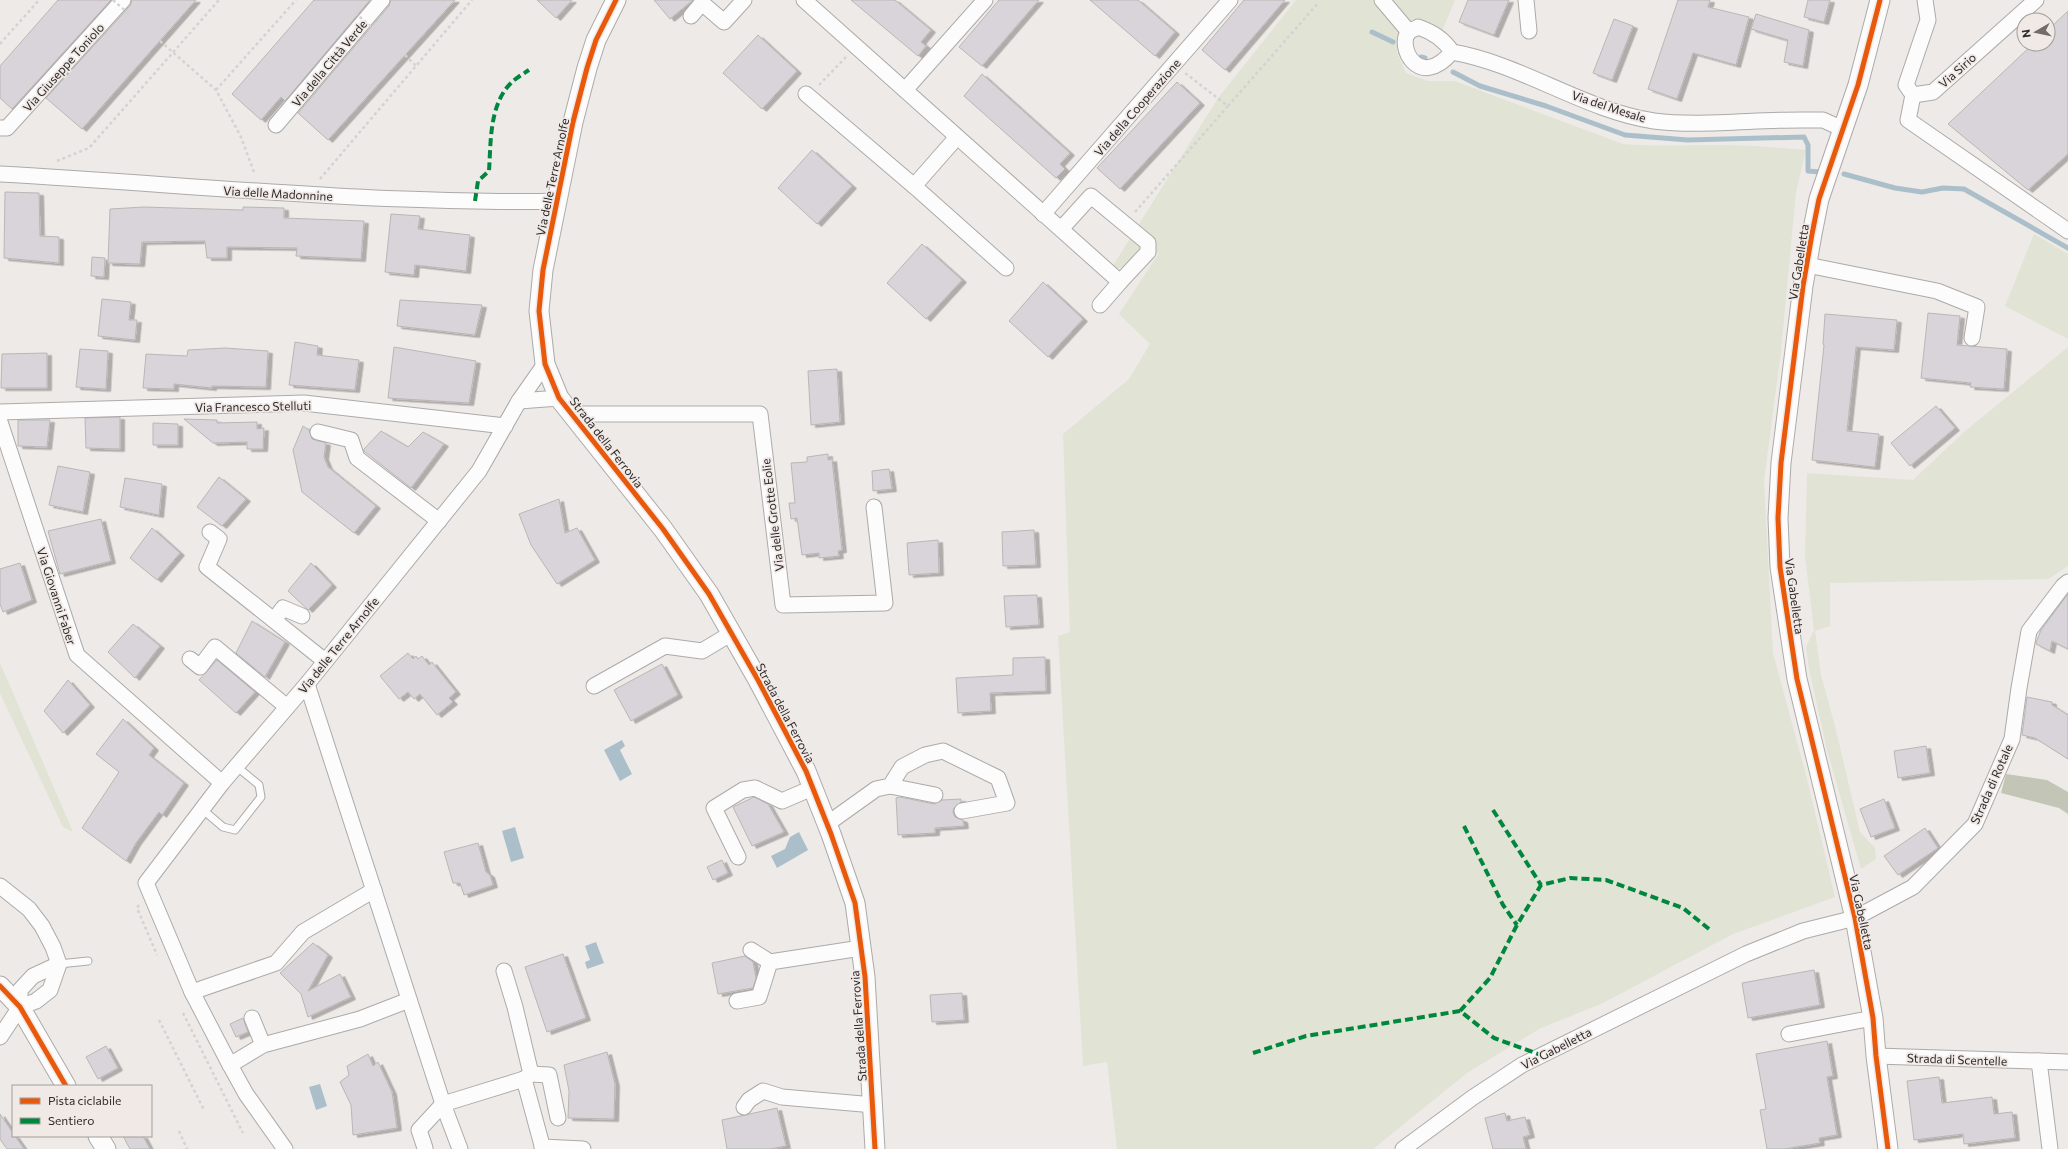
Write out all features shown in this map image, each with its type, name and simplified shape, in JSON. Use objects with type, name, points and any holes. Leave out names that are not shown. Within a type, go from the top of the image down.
[{"type":"street","name":"Via Giuseppe Toniolo","points":[[0,128],[7,128],[123,0]]},
{"type":"street","name":"Via della Città Verde","points":[[276,125],[382,0]]},
{"type":"street","name":"Via delle Terre Arnolfe","points":[[192,992],[146,883],[222,783],[307,684],[478,471],[519,401],[545,364],[539,311],[543,270],[573,122],[587,68],[596,40],[616,0]]},
{"type":"street","points":[[691,16],[702,3],[724,22],[744,0]]},
{"type":"street","points":[[804,0],[1120,282]]},
{"type":"street","points":[[905,90],[985,0]]},
{"type":"street","name":"Via della Cooperazione","points":[[1044,214],[1230,0]]},
{"type":"street","points":[[1382,0],[1409,32]]},
{"type":"street","points":[[1526,0],[1529,31]]},
{"type":"street","name":"Via Gabelletta","points":[[1880,0],[1858,84],[1819,199],[1807,265],[1781,463],[1778,518],[1780,568],[1797,679],[1855,918],[1873,1018],[1876,1056],[1888,1149]]},
{"type":"street","points":[[1925,0],[1928,20],[1906,85],[1913,96],[1908,120],[2068,231]]},
{"type":"street","name":"Via Sirio","points":[[1913,96],[1932,92],[2036,0]]},
{"type":"street","points":[[1418,27],[1437,35],[1447,44],[1452,52],[1444,62],[1437,67],[1428,68],[1419,66],[1412,61],[1408,54],[1406,38],[1409,32],[1418,27]]},
{"type":"street","name":"Via del Mesale","points":[[1452,52],[1485,60],[1618,112],[1654,120],[1694,122],[1823,120],[1843,129]]},
{"type":"street","points":[[807,95],[914,186],[1006,268]]},
{"type":"street","points":[[914,186],[957,137]]},
{"type":"street","name":"Via delle Madonnine","points":[[0,174],[261,192],[475,201],[557,201]]},
{"type":"street","points":[[1061,229],[1091,196],[1148,243],[1148,252],[1100,305]]},
{"type":"street","points":[[1807,265],[1937,291],[1977,307],[1972,338]]},
{"type":"street","name":"Strada della Ferrovia","points":[[545,364],[559,398],[664,530],[708,594],[732,633],[806,771],[827,824],[855,903],[861,948],[874,1105],[875,1149]]},
{"type":"street","points":[[519,401],[559,398]]},
{"type":"street","name":"Via Francesco Stelluti","points":[[0,412],[304,403],[505,426]]},
{"type":"street","name":"Via delle Grotte Eolie","points":[[573,414],[760,414],[783,605],[885,603],[874,507]]},
{"type":"street","name":"Via Giovanni Faber","points":[[0,422],[77,655],[222,783]]},
{"type":"street","points":[[318,432],[351,440],[357,458],[439,521]]},
{"type":"street","points":[[210,532],[219,539],[207,567],[325,661]]},
{"type":"street","name":"Strada di Rotale","points":[[1855,918],[1913,887],[1976,824],[2012,739],[2029,631],[2063,586],[2068,582]]},
{"type":"street","points":[[274,620],[283,608],[302,616]]},
{"type":"street","points":[[594,686],[665,646],[702,652],[732,633]]},
{"type":"street","points":[[190,659],[200,667],[215,647],[287,707]]},
{"type":"street","points":[[307,684],[443,1104],[460,1149]]},
{"type":"street","points":[[890,786],[902,767],[925,755],[943,751],[998,778],[1007,803],[962,811]]},
{"type":"street","points":[[827,824],[876,789],[890,786],[935,795]]},
{"type":"street","points":[[738,857],[714,808],[743,790],[755,788],[782,801],[812,788]]},
{"type":"street","points":[[0,886],[29,909],[42,926],[53,947],[59,964],[50,990],[36,1001],[20,1007]]},
{"type":"street","points":[[285,1149],[246,1094],[192,992],[276,963],[303,932],[374,890]]},
{"type":"street","name":"Via Gabelletta","points":[[1403,1149],[1472,1098],[1528,1061],[1746,954],[1804,930],[1855,918]]},
{"type":"street","points":[[751,950],[770,962],[861,948]]},
{"type":"street","points":[[737,1001],[759,997],[770,962]]},
{"type":"street","points":[[0,1037],[20,1007],[20,990],[33,976],[59,964]]},
{"type":"street","points":[[504,971],[515,1007],[527,1076],[543,1148],[583,1149]]},
{"type":"street","points":[[0,986],[20,1007],[65,1085]]},
{"type":"street","points":[[230,1065],[264,1046],[360,1019],[409,1000]]},
{"type":"street","points":[[252,1018],[264,1046]]},
{"type":"street","points":[[1789,1034],[1873,1018]]},
{"type":"street","name":"Strada di Scentelle","points":[[1876,1056],[2068,1062]]},
{"type":"street","points":[[2039,1061],[2050,1149]]},
{"type":"street","points":[[425,1148],[419,1130],[443,1104],[527,1076],[549,1075],[558,1118]]},
{"type":"street","points":[[744,1108],[749,1100],[763,1091],[782,1097],[874,1105]]},
{"type":"street","points":[[99,1137],[106,1149]]},
{"type":"lane","points":[[202,809],[223,827],[235,830],[253,808],[261,797],[259,785],[236,766]]},
{"type":"lane","points":[[59,964],[88,961]]},
{"type":"path","points":[[0,44],[39,0]]},
{"type":"path","points":[[113,0],[129,14]]},
{"type":"path","points":[[39,176],[40,167],[89,148],[219,0]]},
{"type":"path","points":[[216,90],[296,0]]},
{"type":"path","points":[[306,194],[472,0]]},
{"type":"path","points":[[1125,224],[1319,2]]},
{"type":"path","points":[[355,13],[374,29]]},
{"type":"path","points":[[160,41],[216,90],[240,137],[261,192]]},
{"type":"path","points":[[807,95],[856,46]]},
{"type":"path","points":[[405,55],[416,66]]},
{"type":"path","points":[[1173,65],[1228,106]]},
{"type":"path","points":[[159,1020],[204,1110]]},
{"type":"path","points":[[179,1131],[187,1149]]},
{"type":"shaded area","points":[[1296,0],[1455,0],[1442,31],[1413,20],[1398,31],[1397,53],[1406,73],[1428,81],[1455,81],[1623,144],[1658,146],[1738,145],[1806,150],[1796,192],[1781,351],[1764,481],[1773,653],[1807,779],[1835,897],[1733,934],[1603,1003],[1539,1029],[1467,1073],[1373,1149],[1117,1149],[1107,1062],[1083,1066],[1058,636],[1070,632],[1063,434],[1129,379],[1150,344],[1119,314],[1159,253],[1109,272],[1218,98]]},
{"type":"shaded area","points":[[2034,234],[2068,254],[2068,339],[2005,306]]},
{"type":"shaded area","points":[[2068,347],[2068,566],[2048,579],[1830,583],[1830,626],[1815,631],[1821,675],[1835,726],[1860,832],[1875,848],[1876,859],[1861,869],[1827,750],[1809,669],[1806,647],[1814,630],[1805,556],[1807,473],[1913,480],[1964,432]]},
{"type":"shaded area","points":[[0,663],[73,832],[63,827],[0,693]]},
{"type":"green space","points":[[2006,774],[2047,780],[2068,792],[2068,814],[2059,808],[2001,793]]},
{"type":"water","points":[[622,740],[625,746],[620,750],[632,774],[620,781],[604,750]]},
{"type":"water","points":[[515,827],[524,858],[511,862],[502,831]]},
{"type":"water","points":[[799,832],[808,850],[777,868],[771,856],[785,849],[790,837]]},
{"type":"water","points":[[596,942],[604,963],[587,969],[585,962],[590,960],[585,946]]},
{"type":"water","points":[[320,1084],[327,1106],[316,1110],[309,1087]]},
{"type":"building","points":[[58,0],[111,0],[12,109],[0,98],[0,66]]},
{"type":"building","points":[[132,0],[196,0],[82,129],[46,98],[130,6]]},
{"type":"building","points":[[314,0],[370,0],[285,101],[281,97],[261,120],[232,94]]},
{"type":"building","points":[[391,0],[455,0],[328,140],[298,113],[389,6]]},
{"type":"building","points":[[537,0],[572,0],[556,18]]},
{"type":"building","points":[[654,0],[693,0],[670,19]]},
{"type":"building","points":[[851,0],[895,0],[931,30],[921,42],[926,46],[918,56]]},
{"type":"building","points":[[999,0],[1039,0],[982,66],[959,47]]},
{"type":"building","points":[[1090,0],[1138,0],[1175,32],[1155,56]]},
{"type":"building","points":[[1244,0],[1285,0],[1225,70],[1202,50]]},
{"type":"building","points":[[1468,0],[1509,0],[1494,35],[1459,22]]},
{"type":"building","points":[[1678,0],[1710,0],[1708,7],[1749,17],[1736,65],[1693,53],[1677,99],[1648,89]]},
{"type":"building","points":[[1808,0],[1830,0],[1824,22],[1804,17]]},
{"type":"building","points":[[2068,11],[2068,154],[2028,190],[1948,124],[2024,52],[2056,52],[2056,22]]},
{"type":"building","points":[[1756,14],[1809,30],[1803,66],[1784,62],[1788,40],[1751,29]]},
{"type":"building","points":[[1614,19],[1633,26],[1612,80],[1593,73]]},
{"type":"building","points":[[758,35],[797,71],[762,109],[723,73]]},
{"type":"building","points":[[982,74],[1070,153],[1060,164],[1065,169],[1056,178],[964,96]]},
{"type":"building","points":[[1177,82],[1200,103],[1120,189],[1097,168]]},
{"type":"building","points":[[812,150],[852,186],[817,224],[778,188]]},
{"type":"building","points":[[5,192],[39,193],[40,236],[59,237],[59,263],[4,258]]},
{"type":"building","points":[[144,207],[243,210],[243,207],[284,208],[284,218],[364,221],[361,259],[296,256],[297,248],[227,247],[227,258],[207,258],[205,241],[142,242],[140,264],[108,263],[110,209]]},
{"type":"building","points":[[391,214],[420,216],[418,229],[470,235],[466,271],[415,265],[414,275],[385,272]]},
{"type":"building","points":[[922,244],[962,280],[926,319],[887,283]]},
{"type":"building","points":[[92,257],[105,258],[104,277],[91,276]]},
{"type":"building","points":[[1043,282],[1083,319],[1048,357],[1009,321]]},
{"type":"building","points":[[102,299],[131,302],[129,320],[137,320],[135,340],[98,336]]},
{"type":"building","points":[[400,300],[482,305],[475,335],[397,326]]},
{"type":"building","points":[[1928,313],[1960,316],[1957,345],[2007,349],[2004,389],[1970,387],[1971,383],[1921,378]]},
{"type":"building","points":[[1825,314],[1897,320],[1894,350],[1856,347],[1847,431],[1879,434],[1875,467],[1812,460],[1824,345]]},
{"type":"building","points":[[295,342],[318,346],[317,355],[359,360],[355,390],[289,385]]},
{"type":"building","points":[[394,347],[476,361],[469,403],[388,398]]},
{"type":"building","points":[[225,348],[268,351],[266,387],[212,386],[212,388],[174,384],[174,389],[143,388],[146,354],[187,356],[188,350]]},
{"type":"building","points":[[80,349],[108,351],[106,389],[76,387]]},
{"type":"building","points":[[47,353],[47,388],[1,388],[2,354]]},
{"type":"building","points":[[837,369],[840,422],[811,425],[808,371]]},
{"type":"building","points":[[1936,406],[1955,428],[1910,466],[1891,443]]},
{"type":"building","points":[[120,417],[120,449],[86,448],[85,418]]},
{"type":"building","points":[[184,419],[217,420],[217,423],[257,422],[257,429],[264,428],[263,449],[247,449],[247,442],[213,443]]},
{"type":"building","points":[[18,420],[50,420],[47,447],[18,446]]},
{"type":"building","points":[[153,423],[178,424],[178,445],[153,445]]},
{"type":"building","points":[[303,426],[309,430],[312,439],[326,443],[324,457],[328,467],[376,506],[354,533],[302,492],[293,450]]},
{"type":"building","points":[[381,431],[408,447],[423,432],[444,444],[411,488],[364,451],[364,449]]},
{"type":"building","points":[[828,454],[828,460],[832,459],[842,550],[838,551],[839,556],[819,558],[819,553],[802,555],[797,518],[791,519],[789,503],[795,503],[791,463],[807,462],[807,457]]},
{"type":"building","points":[[58,466],[90,472],[83,512],[49,505]]},
{"type":"building","points":[[889,469],[892,489],[873,491],[872,471]]},
{"type":"building","points":[[219,477],[246,499],[222,526],[197,507]]},
{"type":"building","points":[[125,478],[162,484],[159,515],[120,507]]},
{"type":"building","points":[[559,499],[565,533],[577,528],[595,560],[557,584],[531,545],[519,514]]},
{"type":"building","points":[[101,519],[111,561],[60,574],[48,531]]},
{"type":"building","points":[[152,528],[180,553],[157,580],[130,558]]},
{"type":"building","points":[[1034,530],[1036,565],[1003,566],[1002,532]]},
{"type":"building","points":[[938,540],[939,573],[909,575],[907,543]]},
{"type":"building","points":[[20,563],[32,600],[3,612],[0,604],[0,569]]},
{"type":"building","points":[[311,563],[332,585],[308,610],[288,591]]},
{"type":"building","points":[[2068,594],[2068,649],[2052,641],[2050,651],[2036,644],[2037,640],[2041,630]]},
{"type":"building","points":[[1037,595],[1039,625],[1006,627],[1004,596]]},
{"type":"building","points":[[252,621],[285,642],[265,677],[236,653]]},
{"type":"building","points":[[133,624],[160,646],[135,678],[108,652]]},
{"type":"building","points":[[408,653],[413,659],[416,656],[418,659],[422,656],[429,665],[432,662],[456,692],[449,698],[453,702],[437,715],[420,694],[414,699],[408,692],[399,699],[380,676]]},
{"type":"building","points":[[1045,657],[1046,691],[990,693],[991,711],[958,713],[956,678],[1013,675],[1013,658]]},
{"type":"building","points":[[217,660],[255,692],[236,713],[199,680]]},
{"type":"building","points":[[662,664],[678,695],[631,721],[614,690]]},
{"type":"building","points":[[68,680],[90,705],[63,733],[44,711]]},
{"type":"building","points":[[2027,697],[2052,702],[2052,705],[2068,715],[2068,759],[2035,738],[2022,735]]},
{"type":"building","points":[[123,719],[154,748],[149,755],[184,783],[162,815],[159,812],[136,843],[126,861],[82,828],[119,772],[96,754]]},
{"type":"building","points":[[1926,746],[1930,773],[1898,778],[1894,751]]},
{"type":"building","points":[[754,797],[768,804],[784,832],[752,846],[733,807]]},
{"type":"building","points":[[900,797],[934,804],[942,800],[961,799],[961,802],[954,808],[953,812],[955,817],[963,820],[964,826],[935,828],[935,833],[898,835],[896,798]]},
{"type":"building","points":[[1884,799],[1895,828],[1871,837],[1860,809]]},
{"type":"building","points":[[1925,828],[1938,848],[1898,875],[1884,856]]},
{"type":"building","points":[[478,843],[486,872],[490,875],[493,885],[464,895],[460,883],[453,883],[444,852]]},
{"type":"building","points":[[722,860],[728,873],[713,880],[707,867]]},
{"type":"building","points":[[313,943],[328,955],[308,991],[340,974],[351,997],[308,1017],[301,994],[280,973]]},
{"type":"building","points":[[563,954],[586,1018],[547,1032],[525,967]]},
{"type":"building","points":[[745,956],[753,962],[756,978],[753,988],[718,994],[712,963]]},
{"type":"building","points":[[1814,970],[1820,1005],[1748,1018],[1742,983]]},
{"type":"building","points":[[962,993],[964,1020],[932,1022],[930,995]]},
{"type":"building","points":[[243,1018],[248,1032],[236,1037],[230,1024]]},
{"type":"building","points":[[1827,1041],[1833,1076],[1827,1077],[1837,1135],[1819,1138],[1820,1143],[1784,1149],[1767,1149],[1760,1110],[1766,1109],[1756,1054]]},
{"type":"building","points":[[106,1046],[118,1068],[98,1079],[86,1057]]},
{"type":"building","points":[[607,1052],[615,1084],[614,1119],[568,1118],[569,1091],[564,1065]]},
{"type":"building","points":[[368,1054],[373,1066],[378,1062],[392,1092],[397,1128],[353,1135],[351,1105],[340,1082],[349,1075],[347,1066]]},
{"type":"building","points":[[1939,1077],[1942,1103],[1992,1097],[1994,1114],[2012,1112],[2015,1138],[1964,1144],[1963,1134],[1914,1140],[1907,1081]]},
{"type":"building","points":[[777,1108],[786,1146],[770,1149],[727,1149],[722,1120]]},
{"type":"building","points":[[1505,1113],[1507,1121],[1525,1117],[1530,1135],[1523,1137],[1526,1149],[1493,1149],[1485,1118]]},
{"type":"building","points":[[0,1114],[12,1132],[12,1137],[16,1137],[24,1149],[7,1149],[0,1139]]},
{"type":"building","points":[[124,1137],[144,1137],[150,1149],[130,1149]]},
{"type":"waterway","points":[[1372,32],[1393,42]]},
{"type":"waterway","points":[[1421,57],[1425,58]]},
{"type":"waterway","points":[[1453,72],[1480,86],[1546,106],[1625,135],[1688,140],[1804,137],[1808,145],[1808,171],[1820,172]]},
{"type":"waterway","points":[[1844,174],[1895,188],[1922,192],[1943,188],[1964,189],[2068,248]]},
{"type":"marked path","points":[[475,201],[478,181],[489,171],[492,124],[499,102],[511,83],[529,70]]},
{"type":"marked path","points":[[1493,810],[1541,885]]},
{"type":"marked path","points":[[1464,826],[1503,905],[1517,925]]},
{"type":"marked path","points":[[1460,1011],[1490,978],[1517,925],[1541,885],[1570,878],[1606,880],[1683,908],[1709,929]]},
{"type":"marked path","points":[[1253,1053],[1306,1036],[1460,1011],[1494,1038],[1541,1055]]},
{"type":"cycle path","points":[[616,0],[596,40],[587,68],[573,122],[543,270],[539,311],[545,364],[559,398],[663,529],[709,594],[758,680],[806,771],[831,834],[855,903],[865,977],[875,1149]]},
{"type":"cycle path","points":[[1880,0],[1858,85],[1819,199],[1812,234],[1803,286],[1781,463],[1778,518],[1780,567],[1797,679],[1855,918],[1873,1018],[1876,1056],[1888,1149]]},
{"type":"cycle path","points":[[0,986],[20,1007],[65,1085]]}]
